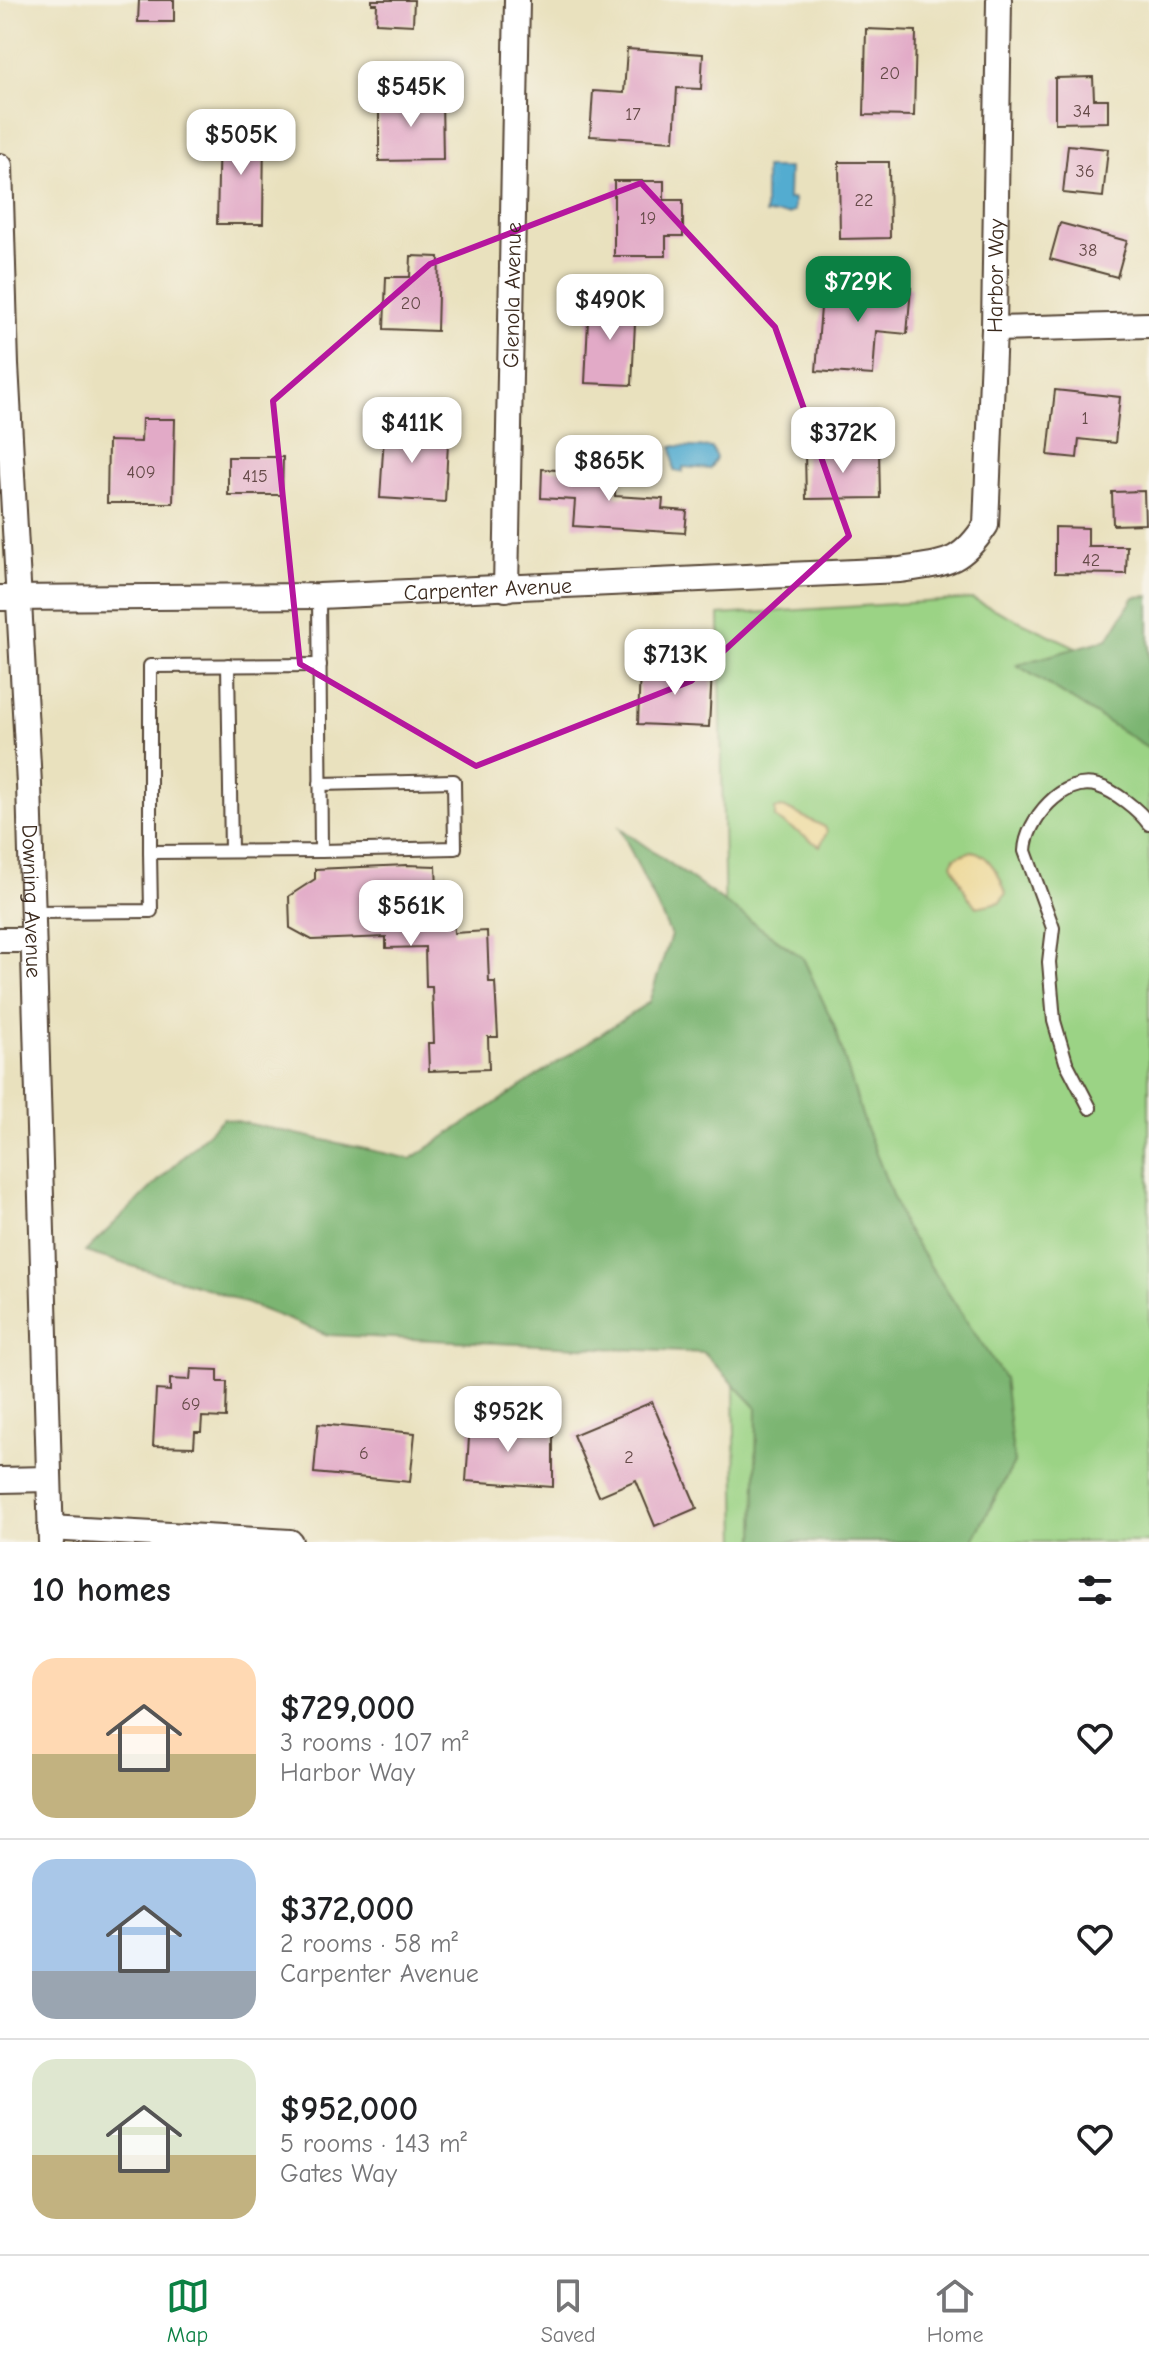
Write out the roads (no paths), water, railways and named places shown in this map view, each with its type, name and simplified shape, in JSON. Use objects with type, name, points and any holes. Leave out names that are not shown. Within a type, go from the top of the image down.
[{"type":"street","name":"Glenola Avenue","points":[[506,589],[517,0]]},
{"type":"street","name":"Harbor Way","points":[[971,549],[986,525],[994,329],[999,0]]},
{"type":"street","name":"Downing Avenue","points":[[0,166],[9,598],[29,784],[31,940],[51,1535]]},
{"type":"street","points":[[994,329],[1149,325]]},
{"type":"street","name":"Carpenter Avenue","points":[[9,598],[319,596],[900,570],[953,562],[971,549]]},
{"type":"street","points":[[0,940],[31,940]]},
{"type":"street","points":[[0,1480],[49,1479]]},
{"type":"street","points":[[51,1535],[290,1542]]},
{"type":"lane","points":[[319,596],[321,851]]},
{"type":"lane","points":[[228,665],[231,851]]},
{"type":"lane","points":[[31,912],[151,911],[150,666],[320,665]]},
{"type":"lane","points":[[150,852],[455,848],[454,781],[320,784]]},
{"type":"lane","points":[[1090,1108],[1066,1062],[1054,1021],[1049,962],[1053,928],[1025,851],[1025,838],[1035,817],[1049,803],[1067,791],[1084,786],[1098,786],[1142,814],[1149,824]]},
{"type":"water","points":[[765,168],[789,168],[788,199],[794,199],[794,211],[789,214],[765,214]]},
{"type":"water","points":[[672,446],[712,448],[716,458],[710,469],[683,467],[683,472],[674,471]]}]
